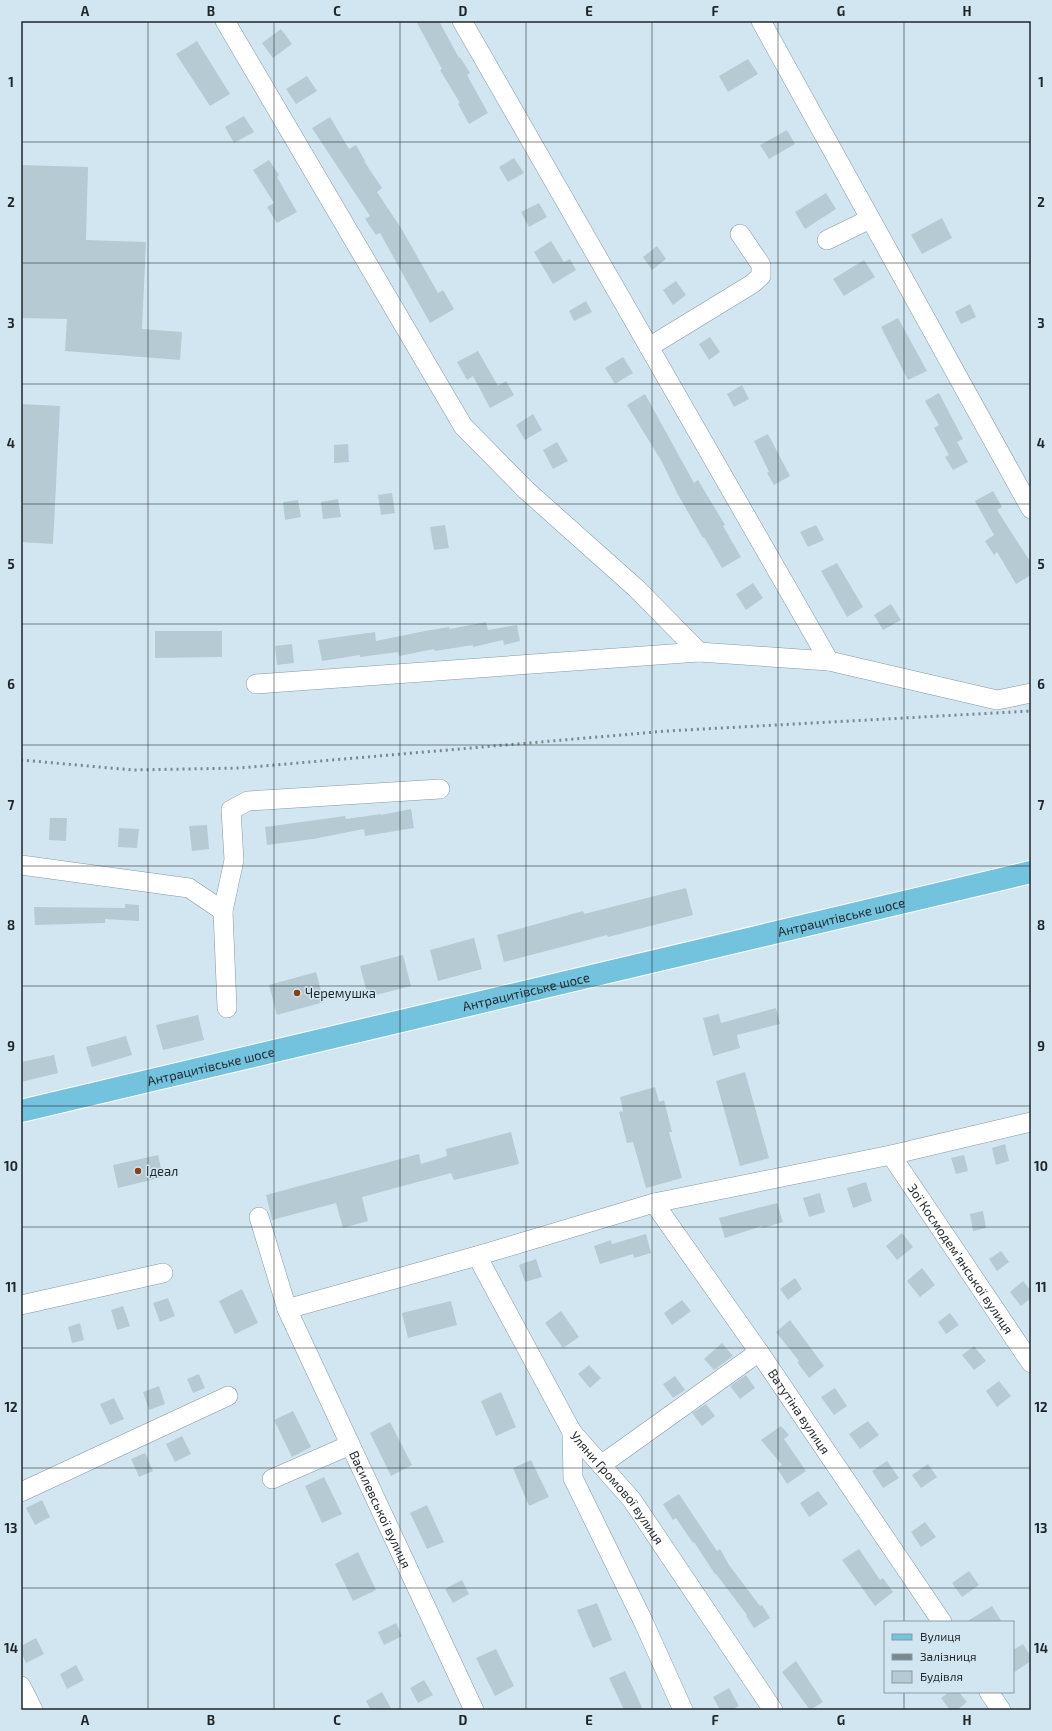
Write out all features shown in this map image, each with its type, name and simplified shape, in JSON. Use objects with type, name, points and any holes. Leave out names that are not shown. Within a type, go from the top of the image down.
[{"type":"main road","name":"Антрацитівське шосе","points":[[21,1111],[1031,872]]},
{"type":"street","points":[[225,21],[463,426],[526,490],[637,588],[700,652]]},
{"type":"street","points":[[462,21],[829,661]]},
{"type":"street","points":[[761,21],[1031,509]]},
{"type":"street","points":[[827,240],[870,219]]},
{"type":"street","points":[[649,347],[752,284],[761,276],[761,265],[740,234]]},
{"type":"street","points":[[256,684],[700,652],[829,661],[997,700],[1031,693]]},
{"type":"street","points":[[227,1008],[223,911],[234,860],[231,810],[248,801],[440,789]]},
{"type":"street","points":[[21,865],[189,888],[223,911]]},
{"type":"street","points":[[287,1309],[477,1256],[654,1203],[891,1155],[1031,1122]]},
{"type":"street","name":"Зої Космодем’янської вулиця","points":[[891,1155],[1031,1363]]},
{"type":"street","name":"Ватутіна вулиця","points":[[654,1203],[759,1352],[941,1621]]},
{"type":"street","name":"Василевської вулиця","points":[[259,1217],[287,1309],[468,1708]]},
{"type":"street","name":"Уляни Громової вулиця","points":[[477,1256],[572,1432],[632,1500],[773,1710]]},
{"type":"street","points":[[21,1305],[163,1273]]},
{"type":"street","points":[[601,1465],[759,1352]]},
{"type":"street","points":[[21,1492],[228,1396]]},
{"type":"street","points":[[572,1432],[572,1478],[644,1623],[683,1710]]},
{"type":"street","points":[[272,1479],[350,1445]]},
{"type":"street","points":[[21,1686],[33,1710]]},
{"type":"street","points":[[990,1693],[1001,1710]]},
{"type":"building","points":[[416,21],[439,21],[459,58],[460,57],[470,73],[467,75],[488,113],[469,124],[458,104],[460,103],[440,70],[442,69]]},
{"type":"building","points":[[281,29],[292,44],[273,58],[262,43]]},
{"type":"building","points":[[197,41],[230,94],[210,106],[176,54]]},
{"type":"building","points":[[748,59],[758,74],[728,92],[719,76]]},
{"type":"building","points":[[307,76],[317,91],[296,104],[286,89]]},
{"type":"building","points":[[244,116],[254,132],[234,143],[225,127]]},
{"type":"building","points":[[330,117],[349,149],[356,145],[364,161],[382,188],[377,192],[401,228],[438,293],[443,290],[454,309],[430,323],[380,233],[376,235],[365,219],[370,216],[312,128]]},
{"type":"building","points":[[787,130],[795,144],[769,159],[760,145]]},
{"type":"building","points":[[514,158],[524,173],[508,182],[499,167]]},
{"type":"building","points":[[269,160],[279,175],[277,177],[297,212],[277,223],[267,207],[274,203],[253,170]]},
{"type":"building","points":[[21,165],[88,167],[86,240],[146,242],[142,329],[182,332],[180,360],[65,351],[67,319],[21,318]]},
{"type":"building","points":[[826,193],[836,209],[805,229],[795,212]]},
{"type":"building","points":[[539,203],[547,217],[529,227],[521,212]]},
{"type":"building","points":[[942,218],[952,238],[922,254],[911,235]]},
{"type":"building","points":[[551,241],[564,262],[570,259],[576,270],[553,284],[534,252]]},
{"type":"building","points":[[657,246],[666,259],[652,270],[643,257]]},
{"type":"building","points":[[864,260],[875,277],[844,296],[833,279]]},
{"type":"building","points":[[676,281],[686,295],[673,305],[663,290]]},
{"type":"building","points":[[586,301],[592,312],[574,321],[569,311]]},
{"type":"building","points":[[970,304],[976,317],[961,324],[955,312]]},
{"type":"building","points":[[898,318],[927,371],[908,380],[881,327]]},
{"type":"building","points":[[710,337],[720,352],[709,360],[699,344]]},
{"type":"building","points":[[478,351],[498,386],[506,381],[514,395],[490,408],[473,376],[467,380],[457,362]]},
{"type":"building","points":[[623,357],[633,373],[615,384],[605,368]]},
{"type":"building","points":[[742,385],[749,399],[734,407],[727,394]]},
{"type":"building","points":[[939,393],[963,439],[957,442],[968,462],[953,470],[945,457],[949,455],[934,428],[939,425],[925,401]]},
{"type":"building","points":[[645,394],[694,483],[698,480],[725,525],[723,526],[741,557],[722,568],[677,493],[662,462],[627,405]]},
{"type":"building","points":[[21,404],[60,406],[53,544],[21,542]]},
{"type":"building","points":[[533,414],[542,430],[525,440],[516,425]]},
{"type":"building","points":[[768,434],[790,476],[774,485],[767,473],[769,472],[754,441]]},
{"type":"building","points":[[557,442],[568,461],[553,469],[543,450]]},
{"type":"building","points":[[348,444],[349,462],[334,463],[334,445]]},
{"type":"building","points":[[993,491],[1002,507],[997,510],[1031,563],[1031,575],[1016,584],[997,552],[994,555],[985,541],[994,535],[975,501]]},
{"type":"building","points":[[392,493],[395,513],[381,515],[378,495]]},
{"type":"building","points":[[338,499],[341,517],[323,519],[321,502]]},
{"type":"building","points":[[298,500],[301,517],[285,520],[283,502]]},
{"type":"building","points":[[445,525],[449,548],[434,550],[430,527]]},
{"type":"building","points":[[816,525],[824,540],[808,547],[800,532]]},
{"type":"building","points":[[837,563],[863,607],[847,617],[821,571]]},
{"type":"building","points":[[753,583],[763,598],[746,610],[736,594]]},
{"type":"building","points":[[891,604],[901,620],[883,630],[874,615]]},
{"type":"building","points":[[486,622],[488,630],[517,625],[520,641],[504,645],[503,640],[473,647],[473,645],[435,651],[434,649],[399,656],[398,652],[360,657],[360,655],[322,661],[318,640],[375,632],[376,641],[425,631],[449,627],[450,629]]},
{"type":"building","points":[[155,631],[222,631],[222,657],[155,658]]},
{"type":"building","points":[[292,644],[294,663],[277,665],[275,646]]},
{"type":"building","points":[[411,809],[414,828],[365,836],[364,829],[313,839],[267,845],[265,827],[345,816],[346,819],[381,815]]},
{"type":"building","points":[[50,818],[67,818],[66,841],[49,840]]},
{"type":"building","points":[[207,825],[209,849],[192,851],[189,826]]},
{"type":"building","points":[[119,828],[139,829],[137,848],[118,847]]},
{"type":"building","points":[[686,888],[693,915],[608,937],[607,935],[504,962],[497,935],[583,911],[584,914]]},
{"type":"building","points":[[125,904],[139,905],[139,921],[105,919],[105,923],[35,925],[34,907],[125,908]]},
{"type":"building","points":[[474,938],[482,969],[438,981],[430,950]]},
{"type":"building","points":[[403,955],[411,986],[368,997],[360,966]]},
{"type":"building","name":"Черемушка","points":[[316,972],[324,1002],[277,1015],[269,985]]},
{"type":"building","points":[[776,1008],[780,1024],[737,1035],[740,1048],[713,1056],[703,1018],[719,1014],[721,1023]]},
{"type":"building","points":[[198,1015],[204,1040],[163,1050],[156,1025]]},
{"type":"building","points":[[126,1036],[132,1055],[92,1067],[86,1047]]},
{"type":"building","points":[[54,1055],[58,1073],[21,1082],[21,1062]]},
{"type":"building","points":[[745,1072],[769,1158],[740,1166],[716,1081]]},
{"type":"building","points":[[655,1087],[659,1102],[664,1100],[672,1132],[669,1132],[682,1178],[646,1188],[633,1142],[627,1143],[619,1112],[623,1111],[620,1097]]},
{"type":"building","points":[[511,1132],[519,1164],[454,1180],[451,1173],[362,1197],[368,1221],[343,1228],[336,1203],[272,1220],[266,1195],[419,1154],[421,1164],[447,1156],[446,1149]]},
{"type":"building","points":[[1005,1144],[1009,1161],[996,1165],[992,1148]]},
{"type":"building","name":"Ідеал","points":[[158,1155],[163,1177],[118,1188],[113,1165]]},
{"type":"building","points":[[964,1155],[968,1171],[956,1174],[951,1158]]},
{"type":"building","points":[[866,1182],[872,1201],[853,1208],[847,1188]]},
{"type":"building","points":[[820,1193],[825,1212],[809,1217],[803,1198]]},
{"type":"building","points":[[777,1203],[783,1222],[763,1228],[762,1226],[725,1238],[719,1218]]},
{"type":"building","points":[[983,1211],[986,1228],[973,1231],[970,1214]]},
{"type":"building","points":[[902,1233],[913,1247],[897,1260],[886,1246]]},
{"type":"building","points":[[646,1234],[651,1253],[634,1258],[633,1254],[600,1264],[594,1246],[611,1240],[612,1244]]},
{"type":"building","points":[[1001,1251],[1009,1262],[997,1271],[989,1259]]},
{"type":"building","points":[[536,1259],[542,1277],[525,1282],[519,1265]]},
{"type":"building","points":[[922,1268],[935,1285],[920,1297],[907,1281]]},
{"type":"building","points":[[795,1278],[802,1289],[788,1300],[780,1289]]},
{"type":"building","points":[[1023,1281],[1031,1291],[1031,1298],[1021,1306],[1010,1292]]},
{"type":"building","points":[[242,1289],[258,1323],[235,1334],[219,1301]]},
{"type":"building","points":[[168,1298],[175,1316],[160,1322],[153,1303]]},
{"type":"building","points":[[682,1300],[691,1311],[672,1325],[664,1313]]},
{"type":"building","points":[[451,1301],[457,1325],[408,1338],[402,1313]]},
{"type":"building","points":[[123,1306],[130,1326],[117,1330],[111,1310]]},
{"type":"building","points":[[561,1311],[579,1337],[563,1348],[545,1323]]},
{"type":"building","points":[[950,1313],[959,1325],[946,1334],[938,1322]]},
{"type":"building","points":[[790,1320],[824,1366],[809,1378],[797,1362],[799,1361],[776,1332]]},
{"type":"building","points":[[80,1323],[84,1340],[72,1343],[68,1327]]},
{"type":"building","points":[[722,1343],[733,1356],[714,1370],[704,1359]]},
{"type":"building","points":[[974,1346],[986,1361],[974,1370],[962,1355]]},
{"type":"building","points":[[589,1365],[601,1378],[590,1388],[578,1374]]},
{"type":"building","points":[[199,1374],[205,1388],[193,1393],[187,1379]]},
{"type":"building","points":[[746,1375],[755,1388],[740,1399],[730,1386]]},
{"type":"building","points":[[675,1376],[685,1390],[673,1398],[663,1384]]},
{"type":"building","points":[[999,1381],[1011,1396],[997,1407],[986,1391]]},
{"type":"building","points":[[159,1386],[165,1404],[149,1410],[143,1392]]},
{"type":"building","points":[[835,1388],[847,1406],[834,1415],[821,1397]]},
{"type":"building","points":[[501,1392],[516,1427],[496,1436],[481,1401]]},
{"type":"building","points":[[114,1398],[124,1419],[110,1425],[100,1404]]},
{"type":"building","points":[[706,1404],[715,1416],[702,1426],[692,1413]]},
{"type":"building","points":[[293,1411],[311,1447],[292,1457],[274,1420]]},
{"type":"building","points":[[868,1421],[879,1435],[860,1449],[849,1434]]},
{"type":"building","points":[[390,1422],[412,1465],[391,1476],[370,1433]]},
{"type":"building","points":[[781,1426],[789,1435],[784,1439],[806,1471],[787,1484],[777,1468],[782,1465],[761,1440]]},
{"type":"building","points":[[182,1436],[191,1454],[175,1462],[166,1444]]},
{"type":"building","points":[[145,1453],[153,1471],[139,1477],[131,1459]]},
{"type":"building","points":[[531,1460],[549,1497],[529,1506],[513,1468]]},
{"type":"building","points":[[887,1461],[899,1478],[883,1488],[872,1471]]},
{"type":"building","points":[[928,1464],[937,1477],[921,1488],[912,1475]]},
{"type":"building","points":[[324,1477],[342,1514],[322,1523],[305,1486]]},
{"type":"building","points":[[818,1491],[828,1504],[809,1517],[800,1503]]},
{"type":"building","points":[[679,1494],[717,1551],[720,1549],[729,1565],[760,1606],[762,1605],[770,1618],[754,1628],[746,1616],[747,1615],[715,1574],[676,1518],[673,1520],[663,1504]]},
{"type":"building","points":[[42,1500],[50,1517],[35,1525],[26,1508]]},
{"type":"building","points":[[427,1505],[444,1542],[427,1549],[410,1513]]},
{"type":"building","points":[[925,1522],[936,1537],[921,1547],[911,1532]]},
{"type":"building","points":[[859,1549],[880,1580],[883,1578],[893,1592],[875,1606],[842,1560]]},
{"type":"building","points":[[358,1552],[376,1590],[353,1601],[335,1564]]},
{"type":"building","points":[[969,1571],[979,1585],[962,1597],[952,1583]]},
{"type":"building","points":[[462,1580],[469,1594],[453,1603],[445,1589]]},
{"type":"building","points":[[597,1603],[612,1640],[593,1648],[577,1610]]},
{"type":"building","points":[[992,1606],[1001,1621],[968,1621]]},
{"type":"building","points":[[396,1623],[402,1636],[384,1645],[378,1632]]},
{"type":"building","points":[[36,1638],[44,1654],[26,1663],[21,1652],[21,1646]]},
{"type":"building","points":[[1023,1644],[1031,1657],[1031,1661],[1014,1672],[1014,1649]]},
{"type":"building","points":[[496,1649],[514,1686],[495,1696],[476,1658]]},
{"type":"building","points":[[796,1661],[823,1702],[810,1710],[782,1672]]},
{"type":"building","points":[[76,1665],[84,1680],[67,1689],[60,1674]]},
{"type":"building","points":[[625,1671],[643,1710],[624,1710],[609,1678]]},
{"type":"building","points":[[424,1680],[433,1695],[418,1703],[410,1688]]},
{"type":"building","points":[[729,1688],[739,1706],[731,1710],[720,1710],[713,1697]]},
{"type":"building","points":[[382,1692],[392,1710],[371,1710],[366,1701]]},
{"type":"building","points":[[948,1693],[960,1693],[967,1702],[957,1710],[950,1710],[941,1698]]},
{"type":"railway","points":[[21,760],[133,770],[240,768],[667,731],[1031,711]]},
{"type":"place","name":"Черемушка","points":[[297,993]]},
{"type":"place","name":"Ідеал","points":[[138,1171]]}]
